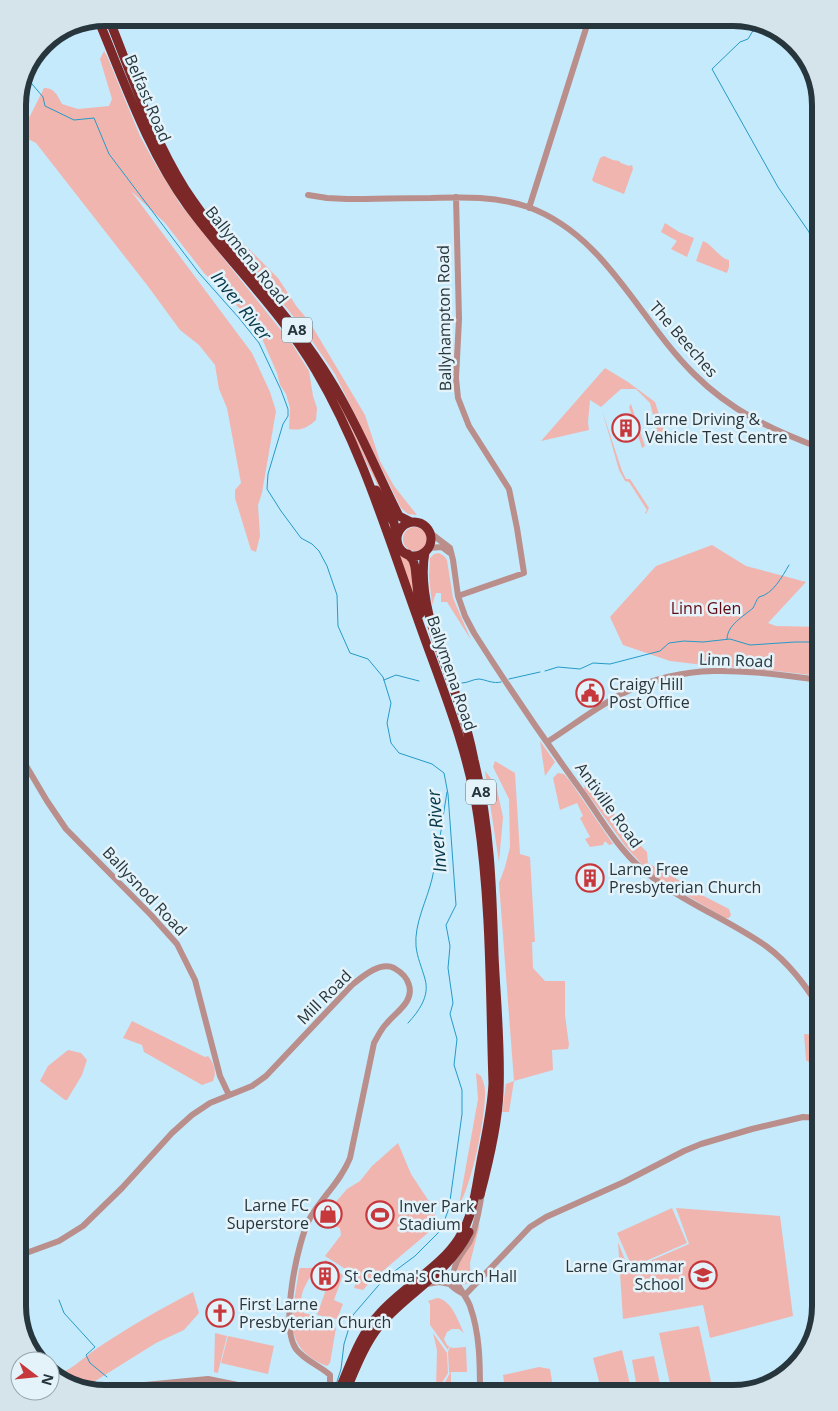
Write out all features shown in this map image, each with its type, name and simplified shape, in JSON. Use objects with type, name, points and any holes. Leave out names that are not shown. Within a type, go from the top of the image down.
[{"type":"highway","name":"Belfast Road","points":[[101,26],[157,157]]},
{"type":"highway","name":"Belfast Road","points":[[112,26],[163,149]]},
{"type":"highway","name":"Ballymena Road","points":[[163,149],[186,189],[204,215],[294,326],[323,368],[342,400],[399,516],[411,522]]},
{"type":"highway","name":"Ballymena Road","points":[[157,157],[187,205],[299,344],[327,388],[349,434],[432,658],[464,752],[478,814],[486,890],[493,1083],[489,1121],[470,1215],[460,1238],[441,1258]]},
{"type":"highway","name":"A8","points":[[349,434],[394,523],[400,548],[413,560],[420,611],[432,658]]},
{"type":"highway","name":"A8","points":[[411,522],[422,524],[429,532],[430,543],[427,550]]},
{"type":"highway","points":[[397,537],[402,528],[411,522]]},
{"type":"highway","name":"Ballymena Road","points":[[427,550],[423,569],[426,599],[437,641],[458,702],[474,758],[483,800],[490,862],[499,1093],[482,1187]]},
{"type":"highway","points":[[408,554],[417,555],[427,550]]},
{"type":"highway","name":"A8","points":[[342,1385],[361,1349],[380,1325],[442,1270],[459,1250],[474,1218],[482,1187]]},
{"type":"highway","name":"A8","points":[[348,1385],[368,1328],[380,1312],[441,1258]]},
{"type":"street","points":[[530,208],[587,26]]},
{"type":"street","name":"The Beeches","points":[[308,195],[347,199],[456,197],[496,199],[530,208],[564,226],[588,244],[603,260],[676,355],[712,391],[749,417],[812,445]]},
{"type":"street","name":"Ballyhampton Road","points":[[456,197],[459,319],[456,378],[458,398],[469,426],[509,489],[524,573],[458,596]]},
{"type":"street","points":[[429,532],[447,544],[452,556]]},
{"type":"street","points":[[427,550],[442,547],[452,556]]},
{"type":"street","name":"Antiville Road","points":[[452,556],[458,596],[474,634],[616,841],[632,860],[661,883],[766,946],[797,975],[812,997]]},
{"type":"street","name":"Linn Road","points":[[548,742],[624,692],[676,674],[704,670],[742,671],[812,679]]},
{"type":"street","name":"Ballysnod Road","points":[[26,766],[66,829],[152,914],[177,944],[195,980],[218,1067],[229,1095]]},
{"type":"street","name":"Mill Road","points":[[26,1253],[60,1241],[83,1226],[172,1134],[192,1116],[210,1103],[252,1086],[266,1076],[343,994],[365,975],[380,967],[389,966],[402,974],[408,982],[410,992],[407,1002],[382,1028],[374,1043],[348,1163],[341,1176],[316,1207],[304,1230],[297,1258],[290,1302],[289,1326],[296,1349],[330,1376],[329,1385]]},
{"type":"street","points":[[465,1295],[530,1227],[546,1217],[624,1182],[701,1144],[752,1129],[803,1117],[812,1118]]},
{"type":"street","points":[[480,1385],[476,1332],[470,1306],[458,1284],[454,1271],[470,1241],[475,1227],[482,1187]]},
{"type":"street","points":[[441,1258],[442,1270],[450,1284],[465,1295]]},
{"type":"street","points":[[427,1284],[439,1282],[450,1284]]},
{"type":"street","points":[[156,1385],[208,1379],[238,1385]]},
{"type":"green space","points":[[104,51],[140,136],[180,204],[292,344],[309,371],[317,408],[316,420],[304,428],[297,430],[289,429],[290,408],[286,394],[280,385],[277,373],[256,325],[204,273],[165,223],[131,191],[252,353],[270,392],[276,411],[262,493],[258,505],[260,536],[256,552],[251,550],[235,498],[235,490],[241,483],[227,408],[219,389],[215,365],[199,345],[180,330],[36,143],[26,138],[26,121],[44,88],[53,91],[62,104],[78,109],[109,106],[112,99],[100,59]]},
{"type":"green space","points":[[604,156],[629,166],[632,165],[633,169],[624,194],[592,180],[600,158]]},
{"type":"green space","points":[[204,206],[237,241],[246,246],[278,278],[297,307],[309,321],[365,415],[380,461],[394,486],[417,515],[408,514],[401,508],[335,374],[306,332]]},
{"type":"green space","points":[[665,223],[679,232],[694,238],[687,257],[671,249],[677,241],[661,232]]},
{"type":"green space","points":[[703,241],[722,257],[729,260],[727,273],[696,261]]},
{"type":"green space","points":[[605,368],[628,382],[655,402],[664,430],[661,446],[650,403],[636,389],[621,389],[601,407],[590,400],[589,430],[541,441]]},
{"type":"green space","points":[[332,389],[388,501],[386,502],[330,390]]},
{"type":"green space","points":[[631,404],[645,446],[642,448],[629,407]]},
{"type":"green space","points":[[602,410],[622,471],[626,479],[630,479],[649,508],[646,514],[647,510],[619,470]]},
{"type":"green space","points":[[415,527],[423,531],[427,539],[423,547],[415,551],[407,547],[403,539],[407,531]]},
{"type":"green space","name":"Linn Glen","points":[[712,545],[746,566],[806,582],[768,623],[776,626],[812,627],[812,675],[670,661],[623,645],[610,617],[656,566]]},
{"type":"green space","points":[[397,550],[410,561],[412,566],[414,593],[410,594]]},
{"type":"green space","points":[[439,553],[447,560],[453,598],[471,640],[447,602],[441,602],[441,593],[436,593],[432,605],[429,576],[430,558],[434,554]]},
{"type":"green space","points":[[540,741],[555,762],[545,776]]},
{"type":"green space","points":[[495,761],[515,773],[520,854],[530,857],[535,942],[532,942],[533,968],[545,981],[565,981],[565,1015],[569,1045],[568,1049],[552,1050],[553,1070],[514,1081],[499,883],[510,847],[509,799],[493,767]]},
{"type":"green space","points":[[485,771],[496,785],[503,817],[499,862]]},
{"type":"green space","points":[[558,773],[564,774],[570,781],[613,844],[609,845],[605,841],[603,845],[590,847],[585,839],[590,837],[580,818],[583,816],[577,803],[560,810],[553,778]]},
{"type":"green space","points":[[593,779],[621,826],[647,852],[648,863],[696,892],[729,909],[731,915],[729,918],[725,918],[652,875],[626,847],[584,789],[586,781]]},
{"type":"green space","points":[[132,1021],[205,1057],[208,1056],[214,1068],[213,1081],[202,1085],[144,1052],[142,1045],[123,1038]]},
{"type":"green space","points":[[804,1034],[812,1034],[812,1064],[806,1060]]},
{"type":"green space","points":[[68,1050],[81,1053],[87,1060],[82,1075],[67,1100],[65,1100],[40,1081],[48,1066]]},
{"type":"green space","points":[[476,1073],[481,1076],[485,1087],[485,1102],[477,1150],[469,1182],[459,1205],[478,1099]]},
{"type":"green space","points":[[514,1081],[509,1112],[502,1112],[506,1084]]},
{"type":"green space","name":"Inver Park Stadium","points":[[398,1143],[411,1174],[436,1212],[429,1232],[363,1290],[354,1288],[358,1277],[325,1256],[341,1235],[340,1228],[322,1218],[347,1189],[360,1181],[372,1166]]},
{"type":"green space","points":[[672,1208],[687,1243],[632,1267],[617,1233]]},
{"type":"green space","points":[[676,1208],[780,1216],[793,1316],[710,1338],[703,1305],[623,1319],[618,1242],[629,1270],[689,1244]]},
{"type":"green space","points":[[480,1224],[470,1263],[471,1282],[463,1285],[458,1276],[458,1266]]},
{"type":"green space","points":[[325,1260],[328,1261],[320,1274],[311,1275],[301,1297],[301,1302],[304,1313],[312,1315],[313,1318],[326,1322],[336,1328],[330,1363],[327,1366],[312,1358],[301,1349],[295,1338],[293,1326],[299,1270],[300,1268],[317,1266]]},
{"type":"green space","points":[[338,1272],[343,1275],[334,1300],[343,1304],[337,1319],[317,1315],[329,1281]]},
{"type":"green space","points":[[193,1292],[199,1313],[184,1330],[156,1343],[91,1383],[80,1381],[62,1373],[96,1349],[132,1326]]},
{"type":"green space","points":[[437,1298],[451,1307],[464,1333],[459,1329],[452,1329],[447,1332],[444,1339],[449,1346],[448,1350],[430,1325],[430,1304],[428,1301]]},
{"type":"green space","points":[[699,1326],[712,1385],[670,1385],[659,1333]]},
{"type":"green space","points":[[215,1333],[227,1336],[217,1373],[214,1372]]},
{"type":"green space","points":[[433,1333],[447,1353],[448,1373],[440,1385],[436,1385],[437,1350]]},
{"type":"green space","points":[[228,1336],[274,1346],[268,1374],[221,1363]]},
{"type":"green space","points":[[450,1347],[466,1347],[467,1372],[451,1372],[451,1385],[444,1385],[450,1373],[448,1352]]},
{"type":"green space","points":[[622,1350],[630,1385],[600,1385],[593,1358]]},
{"type":"green space","points":[[654,1356],[660,1385],[637,1385],[632,1360]]},
{"type":"green space","points":[[539,1367],[550,1369],[553,1385],[504,1385],[503,1375]]},
{"type":"waterway","points":[[754,29],[748,39],[740,42],[712,69],[778,187],[809,232],[812,242]]},
{"type":"waterway","name":"Inver River","points":[[30,81],[43,97],[45,106],[74,120],[94,118],[109,154],[199,273],[259,343],[288,409],[288,416],[283,424],[268,474],[267,489],[301,538],[312,544],[319,551],[327,566],[337,595],[338,626],[350,653],[368,659],[383,677],[391,703],[387,723],[391,743],[399,753],[432,764],[444,773],[448,794],[456,905],[446,925],[450,946],[448,968],[453,1003],[450,1014],[457,1039],[454,1065],[462,1090],[462,1114],[449,1208],[441,1230],[415,1256],[384,1279],[353,1315],[344,1344],[341,1369],[336,1385]]},
{"type":"waterway","points":[[727,639],[733,625],[753,608],[759,597],[773,589],[789,565]]},
{"type":"waterway","points":[[545,671],[558,667],[580,669],[593,663],[610,664],[660,651],[669,643],[684,641],[703,642],[730,639],[750,645],[812,642]]},
{"type":"waterway","points":[[509,679],[540,672]]},
{"type":"waterway","points":[[384,680],[396,675],[419,681]]},
{"type":"waterway","points":[[462,683],[479,679],[501,682]]},
{"type":"waterway","points":[[408,1023],[420,1008],[425,997],[426,985],[418,958],[416,938],[439,846],[447,792]]},
{"type":"waterway","points":[[59,1300],[64,1313],[95,1347],[86,1355],[90,1363],[107,1377]]},
{"type":"place","name":"Larne Driving & Vehicle Test Centre","points":[[626,428]]},
{"type":"place","name":"Craigy Hill Post Office","points":[[590,693]]},
{"type":"place","name":"Larne Free Presbyterian Church","points":[[590,878]]},
{"type":"place","name":"Larne FC Superstore","points":[[328,1214]]},
{"type":"place","name":"Inver Park Stadium","points":[[380,1215]]},
{"type":"place","name":"Larne Grammar School","points":[[703,1275]]},
{"type":"place","name":"St Cedma's Church Hall","points":[[325,1276]]},
{"type":"place","name":"First Larne Presbyterian Church","points":[[220,1313]]}]
